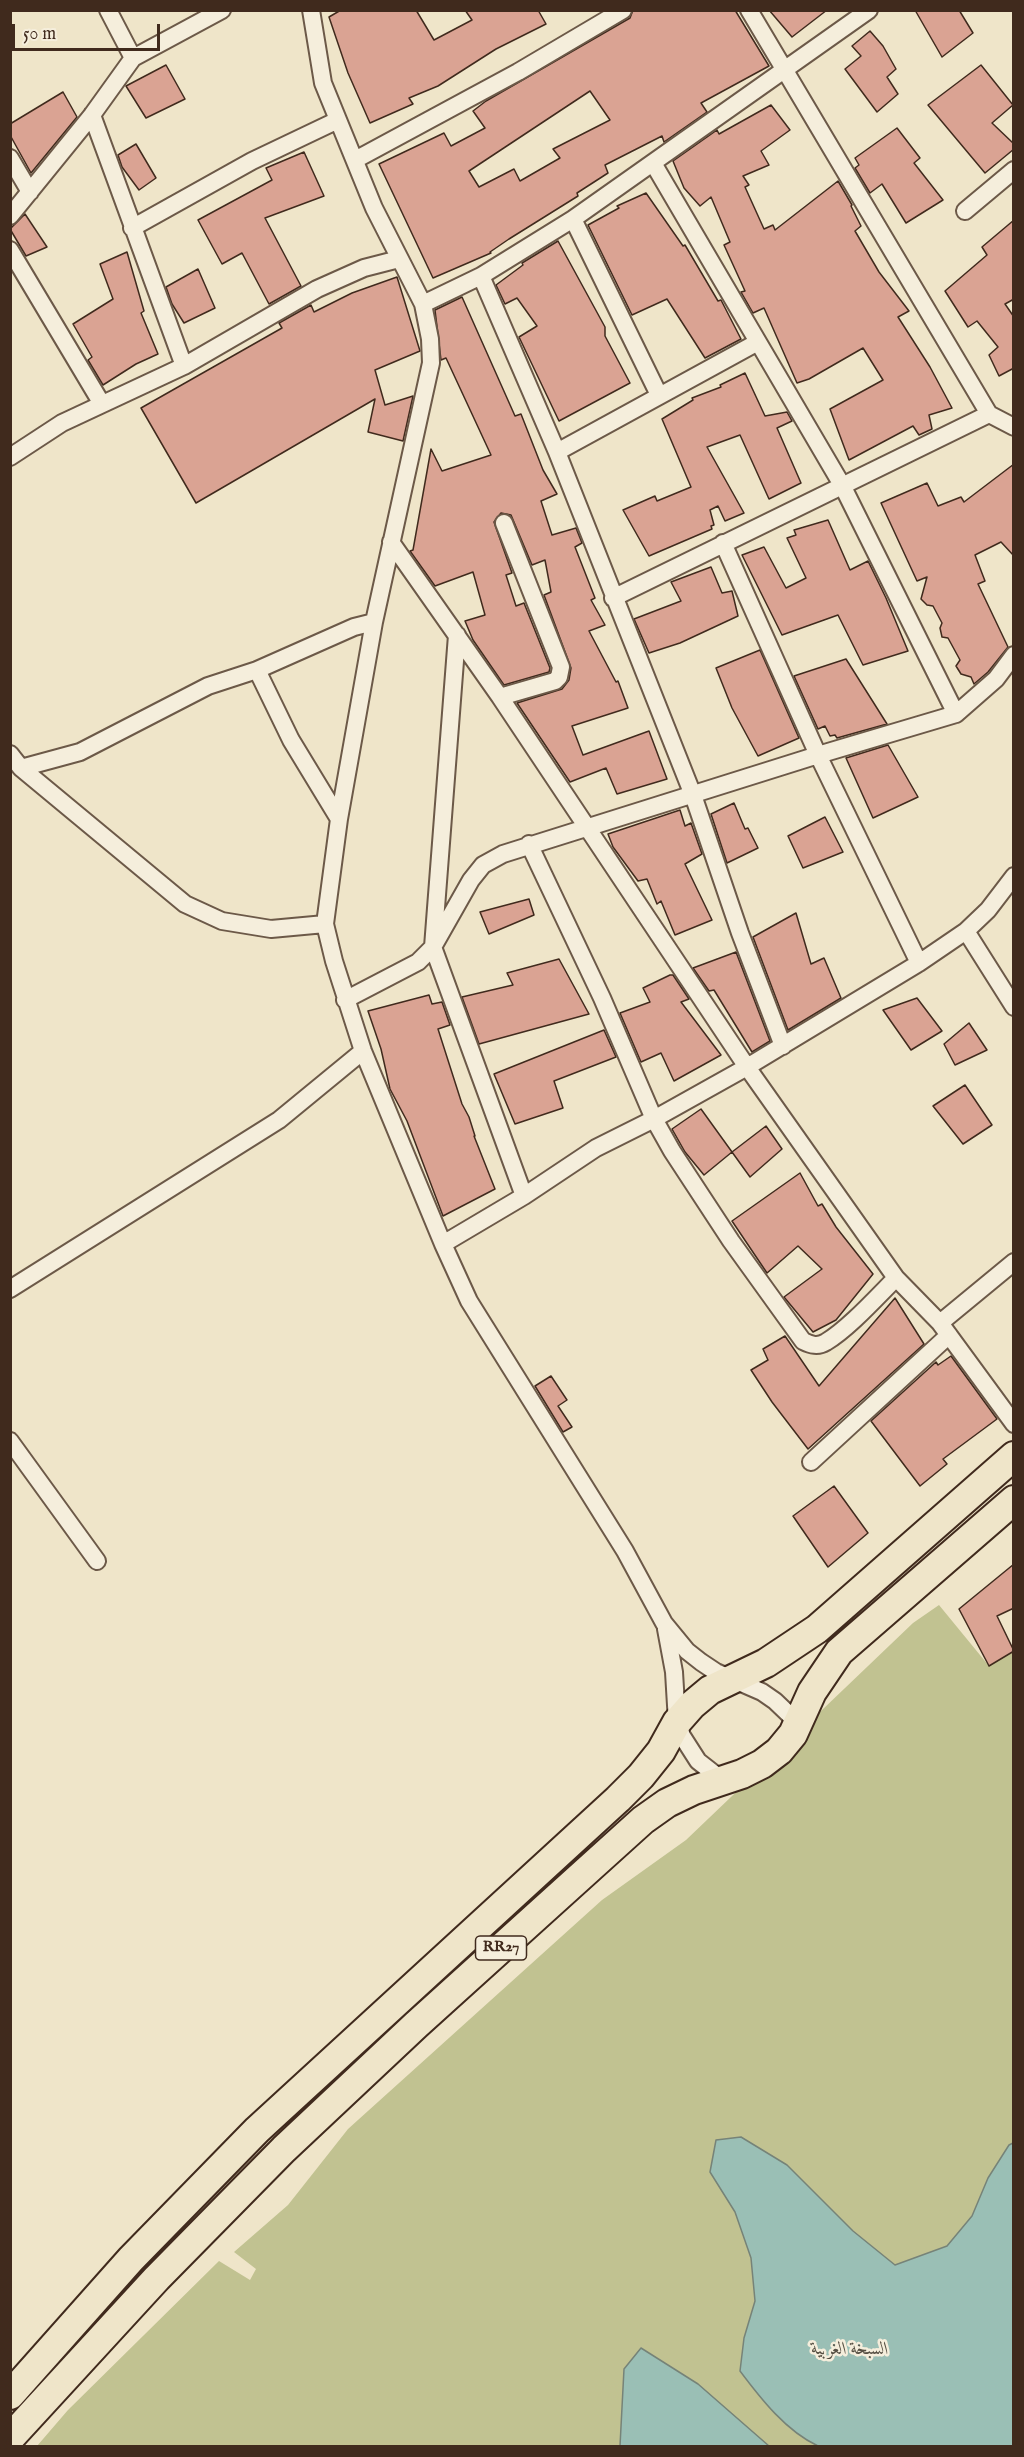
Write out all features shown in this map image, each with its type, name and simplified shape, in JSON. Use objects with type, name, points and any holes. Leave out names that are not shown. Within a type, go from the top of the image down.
[{"type":"highway","name":"RR27","points":[[10,2396],[131,2259],[257,2130],[641,1776],[661,1750],[677,1722],[692,1705],[710,1690],[765,1663],[817,1629],[1014,1456]]},
{"type":"highway","name":"RR27","points":[[10,2438],[181,2253],[349,2087],[643,1820],[676,1799],[762,1764],[779,1750],[793,1734],[812,1692],[838,1652],[1011,1504]]},
{"type":"street","points":[[108,10],[133,58]]},
{"type":"street","points":[[10,216],[92,115],[133,58],[222,10]]},
{"type":"street","points":[[311,10],[323,83],[374,208],[423,304],[430,339],[431,363],[374,622],[339,819],[325,924],[345,1000],[363,1051],[469,1301],[625,1551],[664,1623],[687,1650],[716,1672],[762,1692],[782,1706],[798,1723]]},
{"type":"street","points":[[356,160],[518,72],[623,10]]},
{"type":"street","points":[[749,10],[989,414],[1012,424]]},
{"type":"street","points":[[423,304],[481,276],[573,219],[869,10]]},
{"type":"street","points":[[92,115],[184,366]]},
{"type":"street","points":[[132,228],[252,161],[338,120]]},
{"type":"street","points":[[10,158],[30,192]]},
{"type":"street","points":[[653,164],[842,485],[956,714]]},
{"type":"street","points":[[965,211],[1014,170]]},
{"type":"street","points":[[573,219],[659,395]]},
{"type":"street","points":[[10,250],[102,404]]},
{"type":"street","points":[[10,456],[62,423],[184,366],[317,289],[364,268],[399,259]]},
{"type":"street","points":[[481,276],[557,452],[693,795],[740,933],[783,1046]]},
{"type":"street","points":[[557,452],[758,342]]},
{"type":"street","points":[[613,598],[989,414]]},
{"type":"street","points":[[500,697],[555,681],[559,677],[561,667],[504,523]]},
{"type":"street","points":[[391,542],[500,697],[747,1067],[896,1278],[944,1329],[1014,1424]]},
{"type":"street","points":[[723,543],[818,755],[919,963]]},
{"type":"street","points":[[21,768],[80,752],[208,687],[257,670],[354,627],[374,622]]},
{"type":"street","points":[[457,635],[433,947],[524,1196]]},
{"type":"street","points":[[345,1000],[418,962],[433,947],[471,880],[483,865],[503,854],[529,844],[956,714],[996,679],[1014,655]]},
{"type":"street","points":[[257,670],[291,740],[339,819]]},
{"type":"street","points":[[10,754],[21,768],[185,904],[222,921],[271,929],[325,924]]},
{"type":"street","points":[[529,844],[602,998],[654,1119],[730,1241],[803,1341],[810,1345],[825,1342],[862,1312],[896,1278]]},
{"type":"street","points":[[443,1244],[524,1196],[596,1148],[654,1119],[747,1067],[919,963],[966,932],[1014,876]]},
{"type":"street","points":[[966,932],[1014,1006]]},
{"type":"street","points":[[10,1289],[279,1120],[363,1051]]},
{"type":"street","points":[[812,1462],[1014,1262]]},
{"type":"street","points":[[10,1441],[96,1562]]},
{"type":"street","points":[[664,1623],[674,1672],[677,1722],[682,1736],[698,1761],[722,1779]]},
{"type":"green space","points":[[939,1605],[989,1666],[1013,1651],[1013,2446],[37,2446],[68,2410],[219,2261],[250,2280],[256,2269],[234,2252],[288,2205],[348,2129],[602,1900],[686,1840],[913,1623]]},
{"type":"water","name":"السبخة الغربية","points":[[741,2137],[787,2165],[853,2231],[895,2265],[947,2246],[972,2216],[988,2178],[1009,2145],[1013,2143],[1013,2446],[818,2446],[795,2432],[765,2403],[740,2371],[744,2338],[755,2301],[751,2258],[735,2212],[710,2172],[716,2140]]},
{"type":"water","points":[[641,2348],[698,2384],[769,2446],[620,2446],[624,2369]]},
{"type":"building","points":[[341,10],[416,10],[434,40],[472,20],[465,10],[538,10],[546,24],[496,49],[438,86],[409,98],[413,104],[370,123],[348,73],[329,17]]},
{"type":"building","points":[[633,10],[735,10],[769,66],[701,103],[707,112],[664,142],[662,136],[605,165],[608,173],[577,193],[578,196],[509,239],[491,253],[433,278],[379,164],[444,133],[451,146],[485,128],[473,111],[486,101],[630,18]],"holes":[[[590,91],[610,120],[553,149],[560,158],[520,181],[514,169],[479,187],[469,171]]]},
{"type":"building","points":[[769,10],[827,10],[792,37]]},
{"type":"building","points":[[915,10],[959,10],[973,33],[942,57]]},
{"type":"building","points":[[870,31],[883,46],[896,69],[887,77],[898,94],[877,112],[845,69],[861,56],[852,46]]},
{"type":"building","points":[[166,65],[185,99],[146,118],[126,86]]},
{"type":"building","points":[[981,65],[1013,105],[992,123],[1014,144],[1014,149],[985,173],[928,105]]},
{"type":"building","points":[[63,92],[77,117],[31,173],[10,135],[10,124]]},
{"type":"building","points":[[771,105],[790,130],[761,151],[769,165],[743,176],[749,185],[745,187],[764,229],[773,225],[775,230],[838,181],[861,226],[855,231],[879,272],[909,311],[898,317],[930,367],[952,408],[929,415],[932,429],[919,435],[913,426],[849,460],[830,409],[883,380],[863,348],[809,379],[797,383],[764,308],[753,313],[741,292],[745,291],[724,245],[730,242],[711,197],[700,206],[684,188],[673,161],[717,130],[719,134]]},
{"type":"building","points":[[897,128],[920,158],[914,163],[943,200],[906,223],[882,184],[870,193],[855,168],[859,165],[855,158]]},
{"type":"building","points":[[136,144],[156,178],[139,190],[122,167],[118,155]]},
{"type":"building","points":[[304,152],[324,196],[265,218],[301,286],[269,304],[242,253],[222,264],[198,220],[272,180],[266,168]]},
{"type":"building","points":[[646,193],[683,246],[685,245],[718,301],[721,300],[741,339],[705,358],[667,299],[632,315],[588,225],[619,208],[617,206]]},
{"type":"building","points":[[25,214],[47,247],[26,256],[10,229]]},
{"type":"building","points":[[1014,220],[1014,299],[1005,304],[1014,317],[1014,368],[999,376],[989,355],[998,347],[977,321],[968,327],[945,291],[987,255],[982,247]]},
{"type":"building","points":[[558,241],[605,327],[605,336],[630,383],[559,421],[519,337],[537,326],[517,298],[505,304],[496,285],[523,265],[522,263]]},
{"type":"building","points":[[127,252],[144,311],[141,313],[158,354],[136,364],[103,385],[88,360],[92,357],[73,324],[113,299],[100,264]]},
{"type":"building","points":[[198,269],[215,308],[184,323],[172,304],[166,287]]},
{"type":"building","points":[[397,277],[420,351],[375,370],[385,405],[413,396],[403,441],[368,432],[375,399],[196,503],[141,408],[282,328],[279,323],[311,305],[314,312],[352,293]]},
{"type":"building","points":[[462,297],[515,416],[521,414],[543,470],[557,494],[541,501],[552,535],[576,528],[582,543],[575,547],[595,598],[591,600],[605,625],[589,631],[616,682],[618,681],[628,708],[572,726],[583,755],[649,731],[667,779],[617,794],[606,768],[570,782],[517,703],[562,689],[569,680],[571,668],[544,595],[551,592],[545,560],[532,565],[511,515],[501,513],[494,522],[512,573],[506,575],[516,606],[524,603],[550,668],[549,672],[504,685],[473,640],[465,621],[485,615],[473,572],[435,586],[410,551],[413,550],[431,449],[442,471],[491,455],[446,358],[441,360],[435,310]]},
{"type":"building","points":[[745,373],[765,416],[787,412],[792,421],[777,428],[801,483],[769,499],[740,435],[707,447],[744,513],[725,521],[718,506],[710,510],[714,525],[711,526],[712,529],[649,556],[623,510],[655,496],[657,501],[691,487],[662,419],[693,400],[692,398],[721,387],[720,385]]},
{"type":"building","points":[[1014,464],[1014,556],[1001,542],[975,555],[985,581],[978,584],[1008,647],[988,672],[974,684],[971,677],[961,674],[956,666],[960,660],[948,638],[942,637],[940,628],[942,623],[933,606],[927,605],[921,599],[927,577],[917,581],[881,503],[927,483],[938,506],[961,497],[964,502]]},
{"type":"building","points":[[828,520],[850,570],[868,561],[908,651],[863,665],[838,615],[782,635],[742,555],[764,547],[786,588],[806,578],[787,538],[796,535],[794,530]]},
{"type":"building","points":[[711,567],[722,593],[732,591],[738,616],[680,643],[649,653],[634,619],[681,601],[671,582]]},
{"type":"building","points":[[760,650],[799,738],[758,756],[732,708],[716,668]]},
{"type":"building","points":[[846,659],[887,724],[837,738],[835,735],[830,736],[825,726],[818,729],[794,676]]},
{"type":"building","points":[[888,745],[918,797],[873,818],[846,758]]},
{"type":"building","points":[[734,803],[745,829],[748,828],[758,848],[727,863],[711,814]]},
{"type":"building","points":[[680,810],[685,826],[691,823],[702,854],[685,864],[712,920],[675,935],[661,901],[657,904],[647,879],[638,881],[613,847],[608,834]]},
{"type":"building","points":[[825,817],[843,852],[803,868],[788,836]]},
{"type":"building","points":[[529,899],[534,915],[489,934],[480,912]]},
{"type":"building","points":[[796,913],[811,964],[824,958],[841,998],[788,1030],[753,937]]},
{"type":"building","points":[[736,952],[770,1041],[752,1052],[714,990],[709,991],[693,968]]},
{"type":"building","points":[[559,959],[589,1014],[479,1044],[462,997],[513,985],[507,973]]},
{"type":"building","points":[[673,975],[689,999],[681,1002],[721,1055],[674,1081],[661,1053],[641,1062],[620,1013],[650,1002],[643,988]]},
{"type":"building","points":[[429,995],[432,1004],[442,1002],[450,1025],[438,1029],[462,1104],[469,1117],[495,1189],[443,1216],[407,1121],[390,1089],[381,1049],[368,1011]]},
{"type":"building","points":[[917,998],[942,1031],[911,1050],[883,1010]]},
{"type":"building","points":[[969,1023],[987,1050],[955,1065],[944,1044]]},
{"type":"building","points":[[604,1030],[616,1057],[554,1081],[563,1108],[515,1124],[494,1074]]},
{"type":"building","points":[[965,1085],[992,1125],[963,1144],[933,1106]]},
{"type":"building","points":[[701,1109],[732,1152],[704,1175],[685,1152],[672,1129]]},
{"type":"building","points":[[766,1126],[782,1149],[750,1177],[732,1152]]},
{"type":"building","points":[[800,1173],[818,1206],[822,1204],[836,1227],[873,1274],[836,1320],[813,1332],[784,1297],[822,1269],[798,1246],[767,1273],[732,1221]]},
{"type":"building","points":[[895,1298],[924,1344],[808,1449],[751,1370],[768,1360],[763,1349],[785,1336],[819,1386]]},
{"type":"building","points":[[951,1356],[997,1419],[943,1459],[947,1464],[920,1486],[871,1421],[936,1362],[938,1365]]},
{"type":"building","points":[[551,1376],[567,1400],[558,1406],[572,1427],[563,1432],[535,1386]]},
{"type":"building","points":[[834,1486],[868,1533],[828,1567],[793,1516]]},
{"type":"building","points":[[1014,1564],[1014,1608],[997,1616],[1014,1651],[989,1666],[959,1609]]}]
